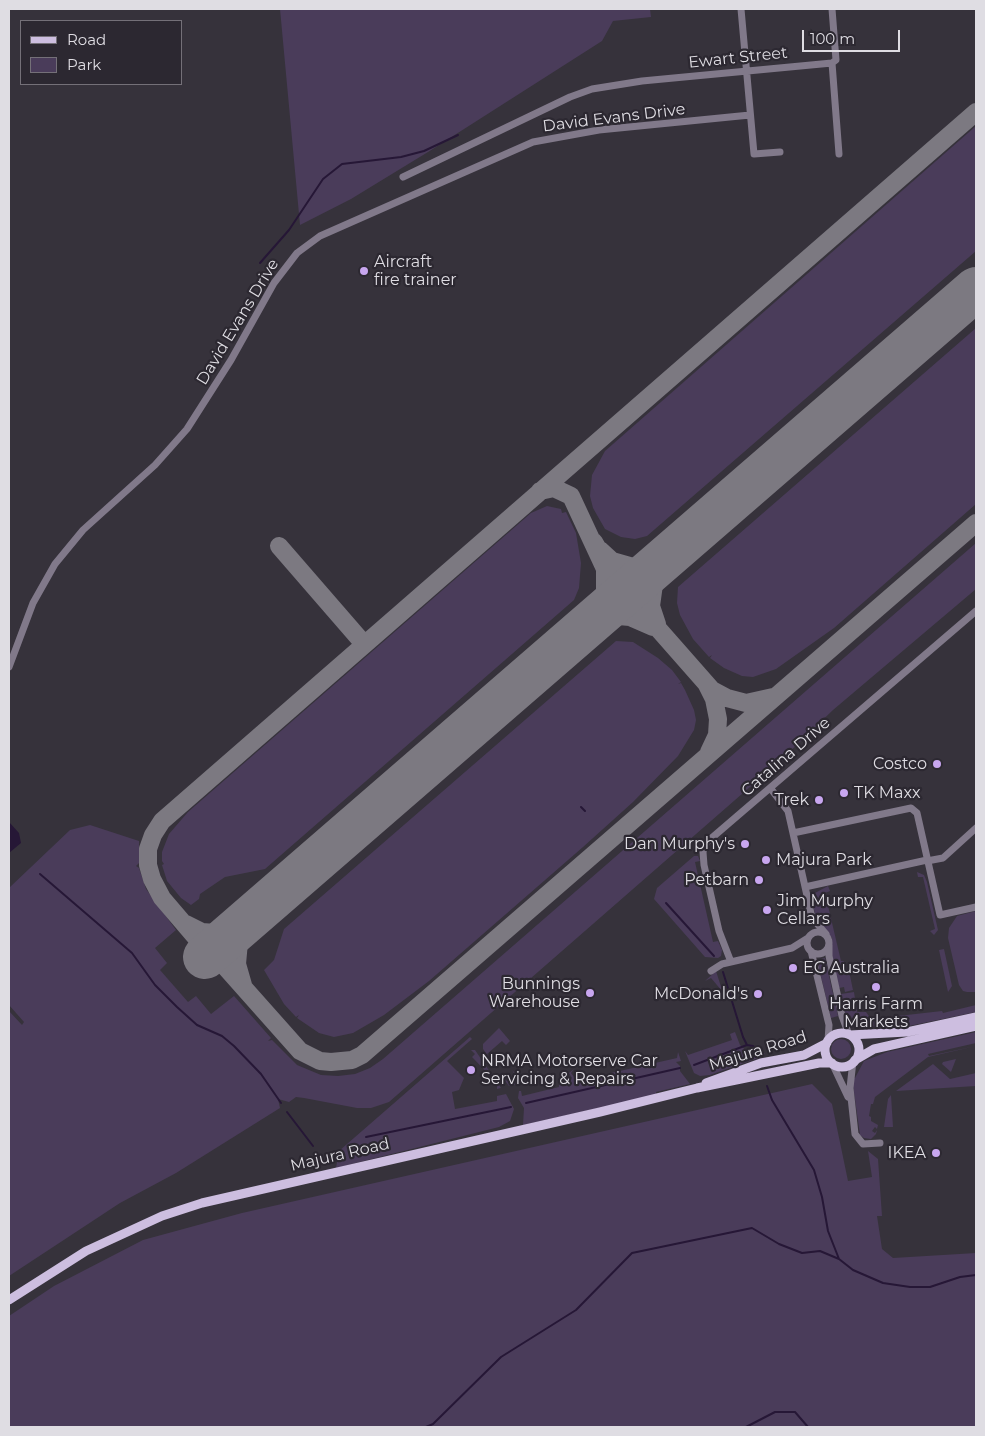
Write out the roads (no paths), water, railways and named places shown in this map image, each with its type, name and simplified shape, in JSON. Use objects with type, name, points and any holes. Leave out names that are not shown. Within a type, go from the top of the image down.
[{"type":"main road","points":[[976,1017],[908,1032],[838,1034],[827,1042],[826,1054],[832,1063],[844,1066],[854,1061],[863,1053],[876,1048],[976,1026]]},
{"type":"main road","points":[[849,1035],[858,1047],[854,1061]]},
{"type":"main road","name":"Majura Road","points":[[697,1088],[707,1082],[755,1064],[804,1055],[827,1042]]},
{"type":"main road","name":"Majura Road","points":[[9,1300],[86,1251],[126,1231],[194,1205],[697,1088],[818,1063],[832,1063]]},
{"type":"street","points":[[741,9],[754,154],[780,152]]},
{"type":"street","points":[[832,9],[836,60],[832,63],[839,154]]},
{"type":"street","name":"Ewart Street","points":[[403,176],[570,97],[592,89],[647,81],[832,63]]},
{"type":"street","name":"David Evans Drive","points":[[9,667],[33,603],[55,564],[83,530],[155,465],[187,430],[231,360],[274,283],[297,253],[320,236],[533,142],[599,130],[750,115]]},
{"type":"street","name":"Catalina Drive","points":[[731,962],[718,924],[703,850],[713,836],[976,611]]},
{"type":"street","points":[[770,789],[787,809],[793,833],[812,918],[807,944],[811,951],[829,1025],[827,1042]]},
{"type":"street","points":[[793,833],[910,807],[916,812],[940,915],[976,907]]},
{"type":"street","points":[[805,887],[943,858],[976,828]]},
{"type":"street","points":[[812,918],[826,934],[842,1016],[849,1035]]},
{"type":"street","points":[[711,971],[719,965],[792,948],[816,932],[826,934]]},
{"type":"street","points":[[792,948],[822,953],[829,945]]},
{"type":"street","points":[[854,1061],[850,1077],[851,1104],[857,1139],[866,1145],[880,1143]]},
{"type":"street","points":[[832,1063],[851,1104]]},
{"type":"waterway","points":[[260,263],[289,230],[323,179],[342,164],[401,157],[424,151],[458,135]]},
{"type":"waterway","points":[[581,807],[585,811]]},
{"type":"waterway","points":[[40,874],[132,953],[155,985],[197,1025],[222,1036],[234,1046],[261,1074],[281,1103]]},
{"type":"waterway","points":[[666,903],[714,956]]},
{"type":"waterway","points":[[723,972],[743,1037],[747,1045],[753,1046],[760,1053]]},
{"type":"waterway","points":[[694,1065],[747,1045]]},
{"type":"waterway","points":[[526,1103],[680,1068]]},
{"type":"waterway","points":[[767,1086],[772,1100],[814,1170],[822,1197],[828,1231],[839,1259],[853,1270],[883,1283],[910,1287],[930,1287],[960,1277],[976,1275]]},
{"type":"waterway","points":[[366,1137],[511,1107]]},
{"type":"waterway","points":[[287,1112],[313,1146]]},
{"type":"waterway","points":[[426,1427],[433,1424],[501,1357],[576,1310],[632,1253],[752,1228],[779,1244],[802,1253],[820,1251],[839,1259]]},
{"type":"waterway","points":[[746,1427],[775,1412],[795,1412],[808,1427]]},
{"type":"place","name":"Aircraft fire trainer","points":[[364,271]]},
{"type":"place","name":"Costco","points":[[937,764]]},
{"type":"place","name":"TK Maxx","points":[[844,793]]},
{"type":"place","name":"Trek","points":[[819,800]]},
{"type":"place","name":"Dan Murphy's","points":[[745,844]]},
{"type":"place","name":"Majura Park","points":[[766,860]]},
{"type":"place","name":"Petbarn","points":[[759,880]]},
{"type":"place","name":"Jim Murphy Cellars","points":[[767,910]]},
{"type":"place","name":"EG Australia","points":[[793,968]]},
{"type":"place","name":"Harris Farm Markets","points":[[876,987]]},
{"type":"place","name":"Bunnings Warehouse","points":[[590,993]]},
{"type":"place","name":"McDonald's","points":[[758,994]]},
{"type":"place","name":"NRMA Motorserve Car Servicing & Repairs","points":[[471,1070]]},
{"type":"place","name":"IKEA","points":[[936,1153]]}]
